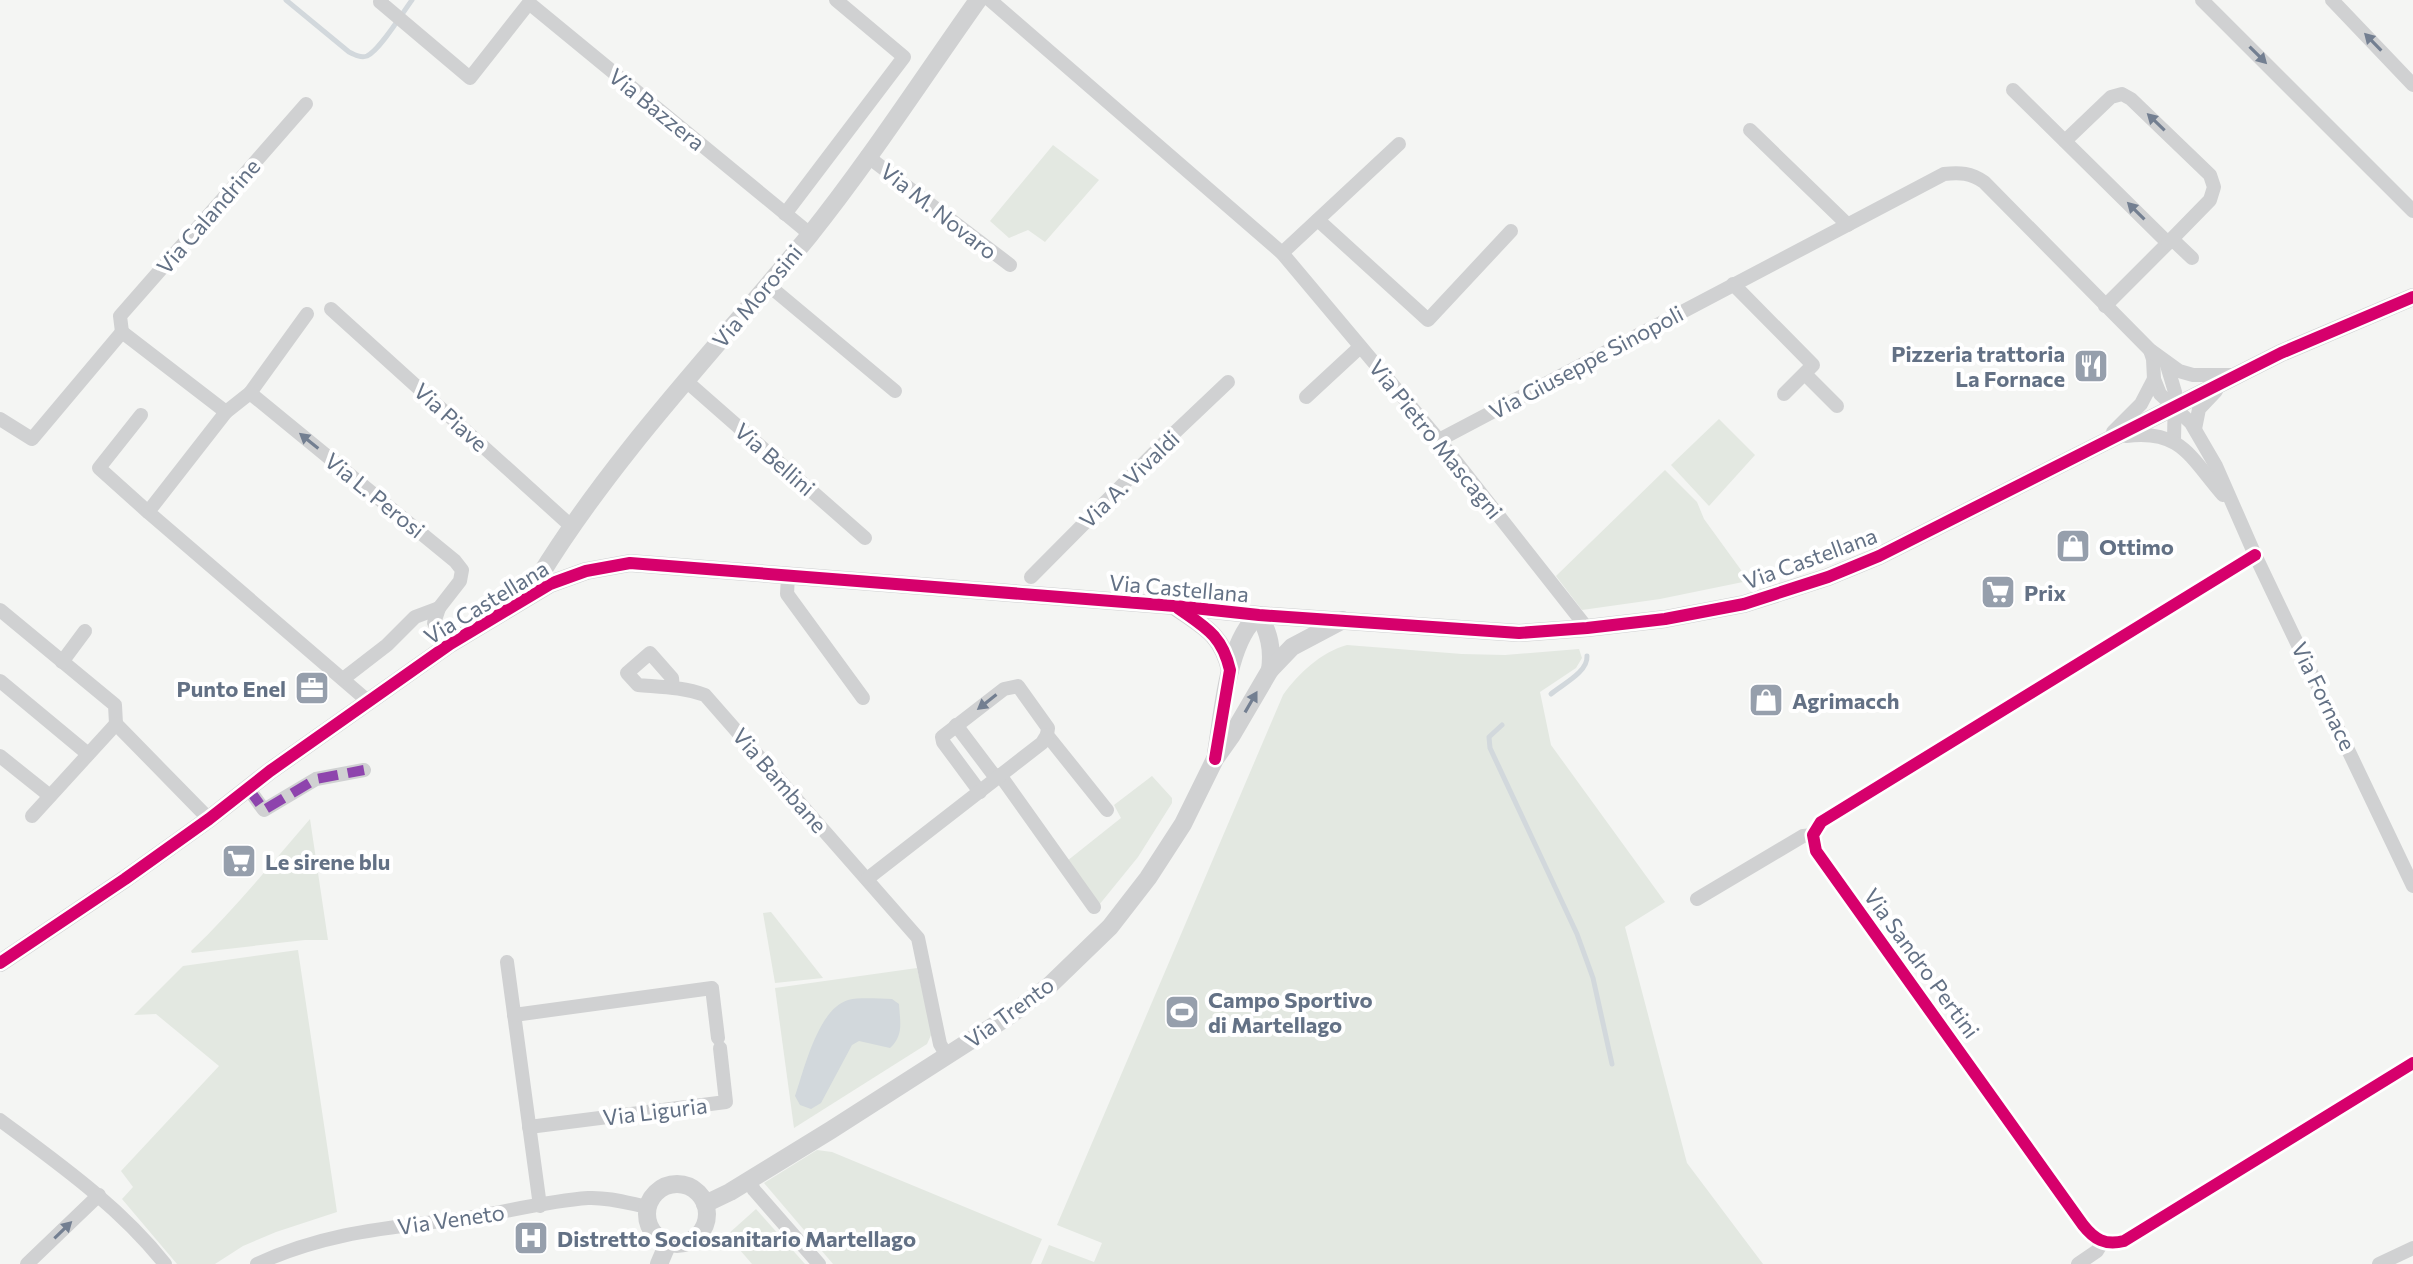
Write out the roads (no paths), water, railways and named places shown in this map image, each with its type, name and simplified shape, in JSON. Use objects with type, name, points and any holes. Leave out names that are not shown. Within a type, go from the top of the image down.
[{"type":"street","name":"Via Bazzera","points":[[382,0],[380,2],[392,13],[470,78],[530,2],[810,234]]},
{"type":"street","points":[[785,214],[904,57],[836,0]]},
{"type":"street","name":"Via Morosini","points":[[535,591],[539,577],[571,526],[685,380],[810,234],[978,0]]},
{"type":"street","name":"Via Pietro Mascagni","points":[[990,0],[1282,253],[1439,440],[1587,628]]},
{"type":"street","points":[[2202,0],[2413,211]]},
{"type":"street","points":[[2332,0],[2413,85]]},
{"type":"street","points":[[2013,90],[2170,241],[2192,258]]},
{"type":"street","points":[[2065,141],[2111,97],[2122,94],[2131,99],[2210,175],[2214,187],[2210,200],[2105,306]]},
{"type":"street","name":"Via Calandrine","points":[[0,419],[32,439],[122,332],[120,316],[306,104]]},
{"type":"street","points":[[1750,130],[1848,225]]},
{"type":"street","points":[[1282,253],[1399,144]]},
{"type":"street","name":"Via M. Novaro","points":[[867,156],[1010,265]]},
{"type":"street","name":"Via Giuseppe Sinopoli","points":[[1439,440],[1944,174],[1960,172],[1975,176],[2150,350],[2166,362],[2179,371],[2193,375],[2235,375]]},
{"type":"street","points":[[1318,220],[1428,320],[1511,231]]},
{"type":"street","points":[[767,284],[895,391]]},
{"type":"street","points":[[1733,284],[1813,365],[1784,394]]},
{"type":"street","name":"Via Castellana","points":[[0,963],[125,879],[450,644],[535,591],[586,571],[630,563],[1259,615],[1519,633],[1665,619],[1744,604],[1828,577],[1879,556],[2235,375],[2411,303]]},
{"type":"street","name":"Via Piave","points":[[331,309],[571,526]]},
{"type":"street","points":[[148,512],[226,412],[250,393],[307,314]]},
{"type":"street","points":[[122,332],[226,412]]},
{"type":"street","points":[[1306,397],[1360,347]]},
{"type":"street","points":[[2150,350],[2154,379],[2162,398],[2173,407]]},
{"type":"street","points":[[2100,442],[2146,433],[2174,440],[2175,392],[2166,362]]},
{"type":"street","points":[[1805,374],[1837,406]]},
{"type":"street","points":[[2195,429],[2199,409],[2204,402],[2235,375]]},
{"type":"street","points":[[2100,442],[2123,424],[2141,404],[2154,379]]},
{"type":"street","name":"Via Bellini","points":[[685,380],[865,538]]},
{"type":"street","name":"Via A. Vivaldi","points":[[1031,577],[1228,382]]},
{"type":"street","name":"Via L. Perosi","points":[[250,393],[455,561],[462,570],[460,581],[439,608]]},
{"type":"street","name":"Via Fornace","points":[[2173,407],[2195,429],[2413,886]]},
{"type":"street","points":[[141,415],[99,468],[369,702]]},
{"type":"street","name":"Via Fornace","points":[[2174,440],[2234,507]]},
{"type":"street","points":[[1697,899],[1803,836],[1813,835],[1821,822],[2255,555]]},
{"type":"street","points":[[788,576],[787,594],[863,698]]},
{"type":"street","points":[[1175,606],[1216,637],[1230,670]]},
{"type":"street","name":"Via Castellana","points":[[439,608],[434,623],[450,644]]},
{"type":"street","name":"Via Castellana","points":[[343,679],[387,645],[415,617],[439,608]]},
{"type":"street","points":[[0,610],[115,705],[116,724],[209,819]]},
{"type":"street","points":[[1215,759],[1230,670],[1241,636],[1259,615],[1269,639],[1272,655],[1270,670]]},
{"type":"street","name":"Via Trento","points":[[705,1204],[749,1181],[947,1056],[1049,986],[1110,927],[1148,878],[1170,844],[1215,759],[1270,670],[1292,647],[1344,620]]},
{"type":"street","points":[[62,662],[85,631]]},
{"type":"street","points":[[0,681],[88,754]]},
{"type":"street","points":[[867,879],[980,792],[998,776],[1042,743],[1048,728],[1018,686],[1004,689],[942,737],[980,792]]},
{"type":"street","name":"Via Bambane","points":[[681,688],[705,695],[918,938],[939,1040],[947,1056]]},
{"type":"street","points":[[32,816],[116,724]]},
{"type":"street","points":[[956,725],[998,776],[1094,907]]},
{"type":"street","points":[[1047,735],[1107,810]]},
{"type":"street","points":[[0,756],[50,796]]},
{"type":"street","points":[[248,788],[264,810],[316,779],[364,770]]},
{"type":"street","name":"Via Sandro Pertini","points":[[1813,835],[1816,851],[2083,1225],[2092,1236],[2103,1241]]},
{"type":"street","points":[[507,962],[540,1206]]},
{"type":"street","name":"Via Liguria","points":[[514,1015],[712,988],[726,1102],[529,1127]]},
{"type":"street","points":[[2078,1264],[2097,1251],[2103,1241],[2114,1244],[2124,1241],[2413,1063]]},
{"type":"street","points":[[0,1120],[99,1195],[148,1242],[165,1264]]},
{"type":"street","points":[[749,1181],[819,1264]]},
{"type":"street","points":[[676,1184],[694,1189],[705,1204],[707,1219],[696,1237],[683,1244],[668,1243],[659,1238],[650,1226],[648,1207],[658,1191],[676,1184]]},
{"type":"street","points":[[27,1264],[99,1195]]},
{"type":"street","name":"Via Veneto","points":[[257,1264],[310,1242],[354,1231],[587,1198],[648,1207]]},
{"type":"street","points":[[659,1264],[668,1243]]},
{"type":"street","points":[[2379,1264],[2413,1248]]},
{"type":"waterway","points":[[286,0],[349,52],[362,57],[378,46],[412,0]]},
{"type":"waterway","points":[[1551,694],[1579,672],[1587,656]]},
{"type":"waterway","points":[[1502,725],[1489,737],[1490,748],[1577,934],[1593,978],[1612,1064]]},
{"type":"place","name":"Pizzeria trattoria La Fornace","points":[[2091,366]]},
{"type":"place","name":"Ottimo","points":[[2073,546]]},
{"type":"place","name":"Prix","points":[[1998,592]]},
{"type":"place","name":"Punto Enel","points":[[312,688]]},
{"type":"place","name":"Agrimacch","points":[[1766,700]]},
{"type":"place","name":"Le sirene blu","points":[[239,861]]},
{"type":"place","name":"Campo Sportivo di Martellago","points":[[1182,1012]]},
{"type":"place","name":"Distretto Sociosanitario Martellago","points":[[531,1238]]}]
